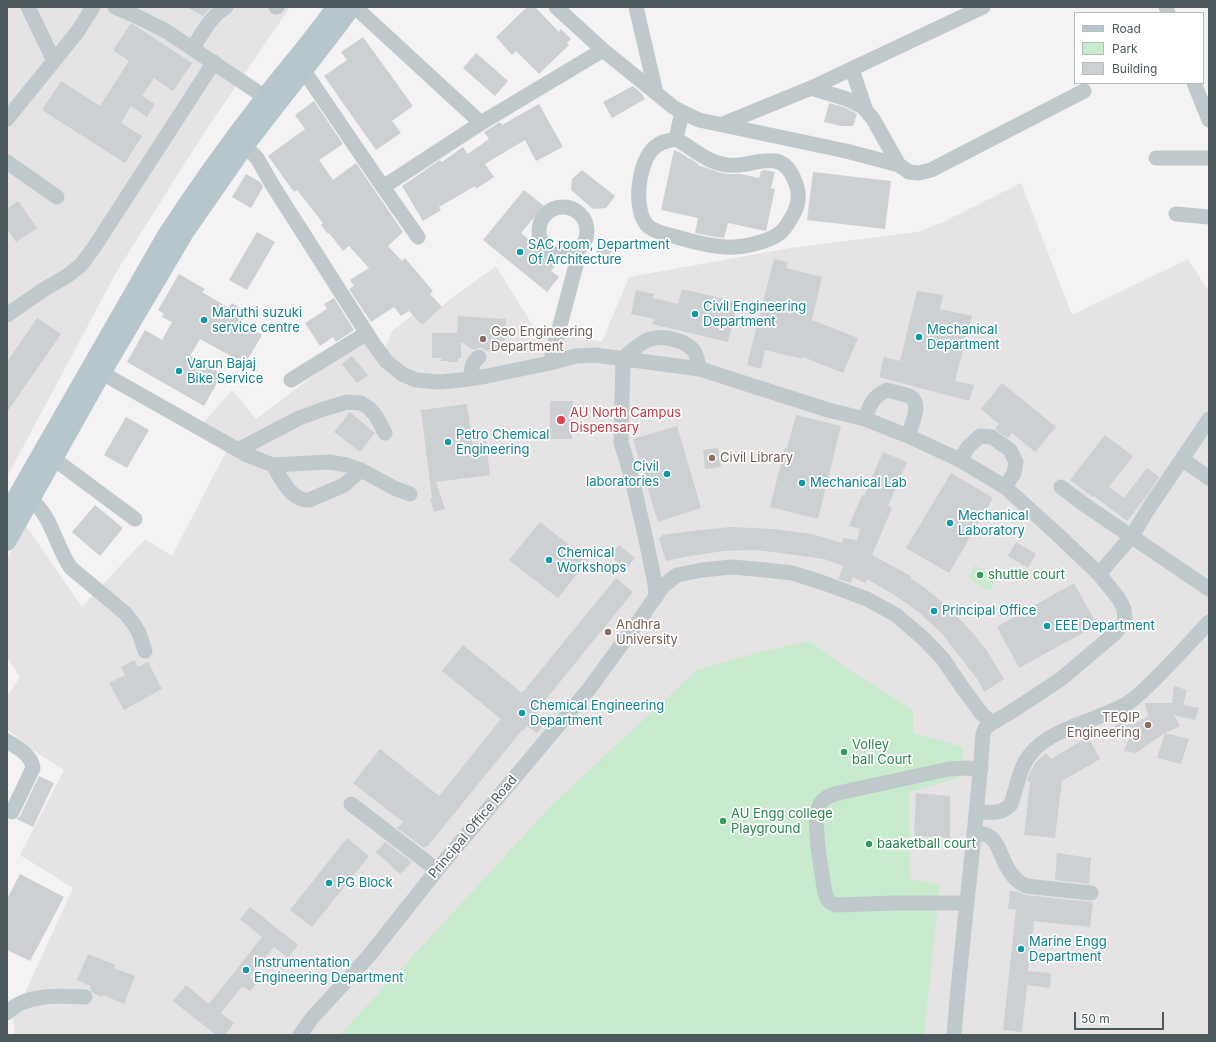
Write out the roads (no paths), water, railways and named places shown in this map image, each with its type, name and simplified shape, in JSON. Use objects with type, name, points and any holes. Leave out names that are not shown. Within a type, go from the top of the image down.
[{"type":"main road","points":[[7,513],[165,237],[190,198],[220,155],[335,7]]},
{"type":"main road","points":[[7,542],[102,373],[186,231],[245,146],[353,7]]},
{"type":"street","points":[[28,7],[54,61]]},
{"type":"street","points":[[7,119],[78,31],[93,7]]},
{"type":"street","points":[[114,7],[166,31],[265,97]]},
{"type":"street","points":[[193,48],[210,21],[220,10],[226,7]]},
{"type":"street","points":[[353,7],[481,123]]},
{"type":"street","points":[[556,7],[603,50],[672,106],[699,120],[846,151],[899,165],[909,172],[919,173],[931,170],[1084,91]]},
{"type":"street","points":[[636,7],[656,93]]},
{"type":"street","points":[[723,124],[811,88],[983,7]]},
{"type":"street","points":[[383,187],[481,123],[603,50]]},
{"type":"street","points":[[7,314],[67,276],[81,265],[93,249],[214,62]]},
{"type":"street","points":[[852,69],[866,111]]},
{"type":"street","points":[[304,71],[418,237]]},
{"type":"street","points":[[1194,84],[1209,120]]},
{"type":"street","points":[[811,88],[847,99],[863,107],[873,119],[899,165]]},
{"type":"street","points":[[682,112],[684,146]]},
{"type":"street","points":[[662,142],[684,146],[714,162],[728,165],[746,164],[763,160],[778,161],[785,165],[792,174],[798,189],[797,205],[790,221],[780,233],[765,241],[748,245],[725,247],[658,232],[649,226],[642,218],[639,206],[640,181],[645,159],[655,146],[662,142]]},
{"type":"street","points":[[245,146],[257,158],[273,186],[386,361],[402,374],[416,380],[439,382],[472,378],[550,363],[576,356],[595,355],[700,369],[828,410],[865,419],[908,436],[960,460],[1005,487],[1099,574],[1119,599],[1124,609],[1125,621],[1122,626],[1102,645],[1061,679],[992,723],[986,728],[983,734],[975,832],[959,970],[954,1035]]},
{"type":"street","points":[[1156,158],[1209,158]]},
{"type":"street","points":[[7,162],[57,197]]},
{"type":"street","points":[[1176,214],[1209,218]]},
{"type":"street","points":[[550,363],[576,265],[574,253]]},
{"type":"street","points":[[292,380],[367,333]]},
{"type":"street","points":[[656,596],[646,540],[621,442],[623,358],[641,343],[657,336],[684,343],[694,352],[700,369]]},
{"type":"street","points":[[472,378],[474,361],[479,357]]},
{"type":"street","points":[[102,373],[238,450],[273,465],[329,462],[347,465],[361,470],[394,488],[410,494]]},
{"type":"street","points":[[865,419],[874,398],[887,390],[911,397],[915,401],[917,407],[908,436]]},
{"type":"street","points":[[238,450],[299,418],[347,402],[361,403],[369,408],[376,416],[385,433]]},
{"type":"street","points":[[1099,574],[1132,536],[1147,511],[1183,460],[1209,419]]},
{"type":"street","points":[[960,460],[968,447],[980,436],[992,437],[1010,450],[1016,462],[1014,473],[1005,487]]},
{"type":"street","points":[[54,459],[135,519]]},
{"type":"street","points":[[1183,460],[1209,478]]},
{"type":"street","points":[[273,465],[289,491],[303,501],[309,500],[344,485],[361,470]]},
{"type":"street","points":[[1061,486],[1082,503],[1209,589]]},
{"type":"street","points":[[30,500],[43,513],[53,531],[62,554],[71,568],[125,613],[133,622],[139,633],[145,651]]},
{"type":"street","name":"Principal Office Road","points":[[300,1035],[312,1018],[368,957],[437,870],[589,689],[663,586],[677,575],[702,570],[732,567],[766,570],[792,574],[821,582],[867,599],[896,615],[922,638],[943,660],[982,714],[992,723]]},
{"type":"street","points":[[976,812],[1000,812],[1008,808],[1012,804],[1023,766],[1034,749],[1059,733],[1106,715],[1134,699],[1194,640],[1209,622]]},
{"type":"street","points":[[7,741],[29,756],[33,768],[12,812]]},
{"type":"street","points":[[967,903],[836,905],[830,903],[826,899],[824,893],[817,831],[817,815],[820,804],[828,796],[838,792],[949,769],[980,769]]},
{"type":"street","points":[[351,804],[437,870]]},
{"type":"street","points":[[975,832],[989,836],[995,842],[1013,877],[1019,883],[1026,886],[1090,893]]},
{"type":"street","points":[[7,1013],[20,1003],[29,1000],[55,996],[85,997]]},
{"type":"place","name":"SAC room, Department Of Architecture","points":[[520,252]]},
{"type":"place","name":"Civil Engineering Department","points":[[695,314]]},
{"type":"place","name":"Maruthi suzuki service centre","points":[[204,320]]},
{"type":"place","name":"Mechanical Department","points":[[919,337]]},
{"type":"place","name":"Geo Engineering Department","points":[[483,339]]},
{"type":"place","name":"Varun Bajaj Bike Service","points":[[179,371]]},
{"type":"place","name":"AU North Campus Dispensary","points":[[561,420]]},
{"type":"place","name":"Petro Chemical Engineering","points":[[448,442]]},
{"type":"place","name":"Civil Library","points":[[712,458]]},
{"type":"place","name":"Civil laboratories","points":[[667,474]]},
{"type":"place","name":"Mechanical Lab","points":[[802,483]]},
{"type":"place","name":"Mechanical Laboratory","points":[[950,523]]},
{"type":"place","name":"Chemical Workshops","points":[[549,560]]},
{"type":"place","name":"shuttle court","points":[[980,575]]},
{"type":"place","name":"Principal Office","points":[[934,611]]},
{"type":"place","name":"EEE Department","points":[[1047,626]]},
{"type":"place","name":"Andhra University","points":[[608,632]]},
{"type":"place","name":"Chemical Engineering Department","points":[[522,713]]},
{"type":"place","name":"TEQIP Engineering","points":[[1148,725]]},
{"type":"place","name":"Volley ball Court","points":[[844,752]]},
{"type":"place","name":"AU Engg college Playground","points":[[723,821]]},
{"type":"place","name":"baaketball court","points":[[869,844]]},
{"type":"place","name":"PG Block","points":[[329,883]]},
{"type":"place","name":"Marine Engg Department","points":[[1021,949]]},
{"type":"place","name":"Instrumentation Engineering Department","points":[[246,970]]}]
